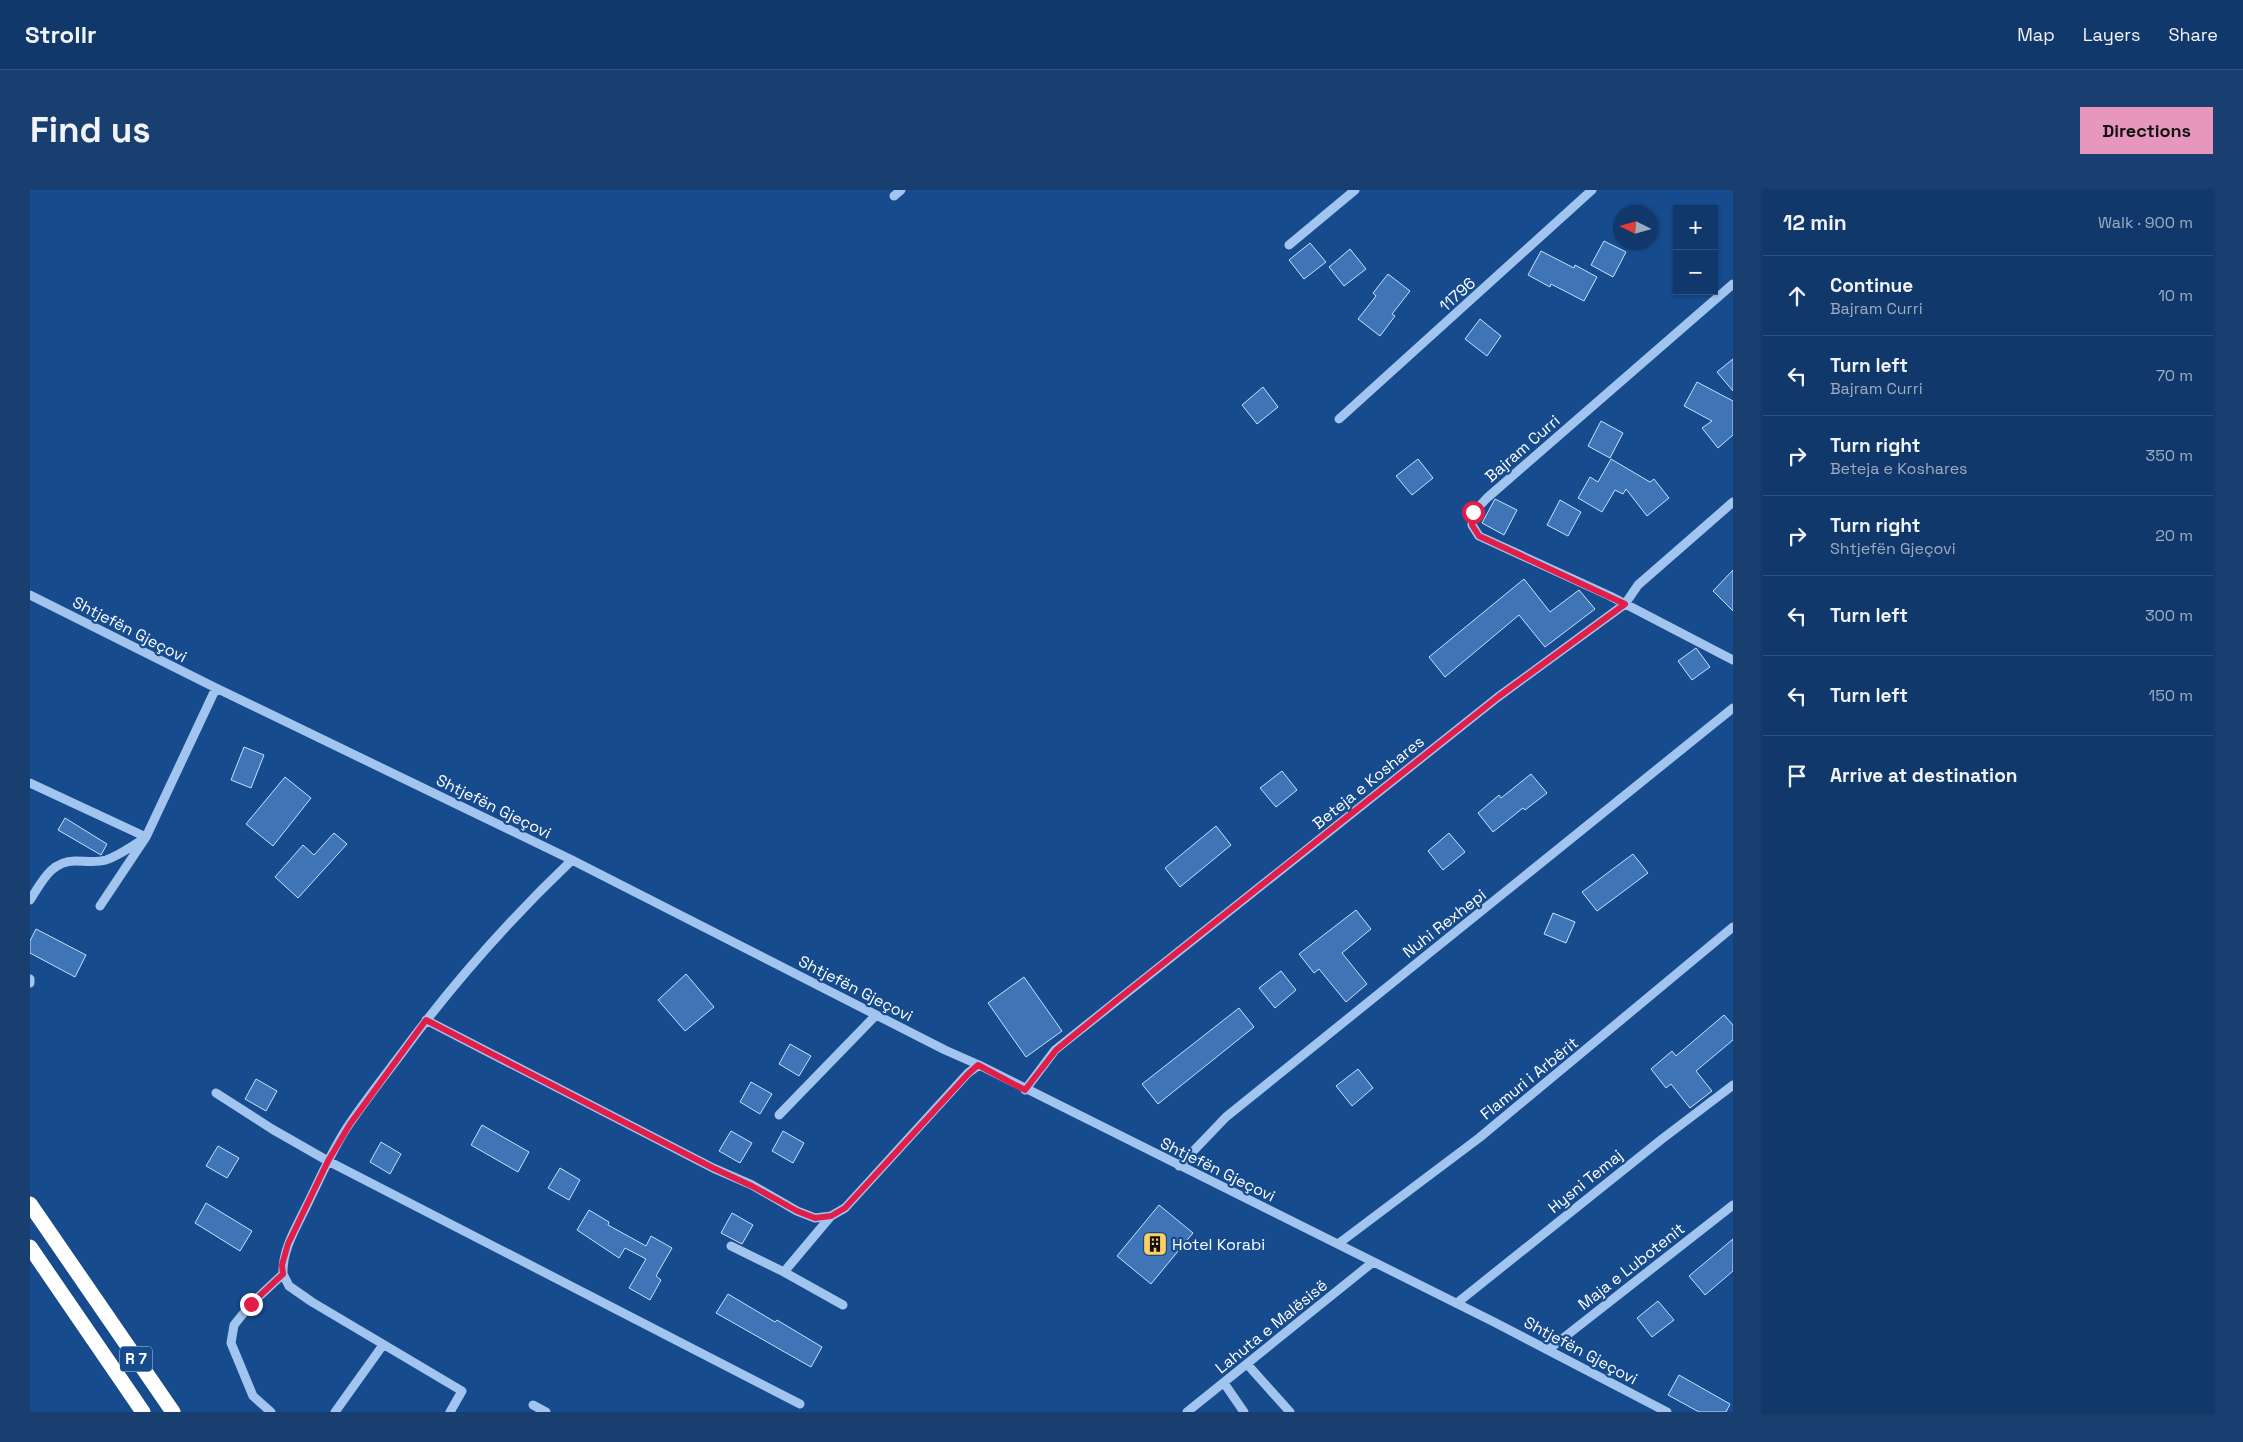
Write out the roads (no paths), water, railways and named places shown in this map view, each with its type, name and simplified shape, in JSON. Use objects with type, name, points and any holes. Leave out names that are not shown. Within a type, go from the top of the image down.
[{"type":"highway","name":"R 7","points":[[30,1204],[173,1412]]},
{"type":"highway","name":"R 7","points":[[30,1247],[143,1412]]},
{"type":"street","points":[[1289,245],[1355,190]]},
{"type":"street","name":"11796","points":[[1339,419],[1592,190]]},
{"type":"street","name":"Bajram Curri","points":[[1733,284],[1487,498],[1473,512],[1472,525],[1479,536],[1625,604],[1733,660]]},
{"type":"street","name":"Beteja e Koshares","points":[[1025,1090],[1056,1050],[1498,697],[1625,604],[1638,585],[1733,502]]},
{"type":"street","name":"Shtjefën Gjeçovi","points":[[30,595],[216,688],[572,860],[1025,1090],[1457,1303],[1666,1412]]},
{"type":"street","points":[[100,906],[146,837],[216,688]]},
{"type":"street","name":"Nuhi Rexhepi","points":[[1179,1166],[1226,1117],[1733,708]]},
{"type":"street","points":[[30,783],[146,837]]},
{"type":"street","points":[[30,900],[50,870],[60,864],[74,861],[90,863],[109,859],[146,837]]},
{"type":"street","points":[[450,1412],[462,1392],[289,1286],[283,1274],[282,1265],[288,1244],[328,1161],[350,1124],[426,1020],[482,950],[572,860]]},
{"type":"street","name":"Flamuri i Arbërit","points":[[1338,1244],[1479,1138],[1733,927]]},
{"type":"street","points":[[779,1115],[876,1015]]},
{"type":"street","points":[[426,1020],[713,1168],[752,1186],[797,1211],[815,1218],[831,1216]]},
{"type":"street","points":[[784,1272],[831,1216],[845,1208],[861,1193],[933,1111],[978,1065]]},
{"type":"street","name":"Hysni Temaj","points":[[1457,1303],[1662,1139],[1733,1085]]},
{"type":"street","points":[[216,1093],[272,1129],[328,1161],[800,1404]]},
{"type":"street","name":"Maja e Lubotenit","points":[[1548,1350],[1733,1205]]},
{"type":"street","points":[[731,1246],[784,1272],[843,1305]]},
{"type":"street","name":"Lahuta e Malësisë","points":[[1187,1412],[1372,1262]]},
{"type":"street","points":[[271,1412],[253,1396],[231,1343],[234,1325],[251,1304],[283,1274]]},
{"type":"street","points":[[336,1412],[383,1344]]},
{"type":"street","points":[[1247,1364],[1290,1412]]},
{"type":"street","points":[[1224,1383],[1244,1412]]},
{"type":"street","points":[[533,1405],[546,1412]]},
{"type":"place","name":"Hotel Korabi","points":[[1155,1244]]}]
